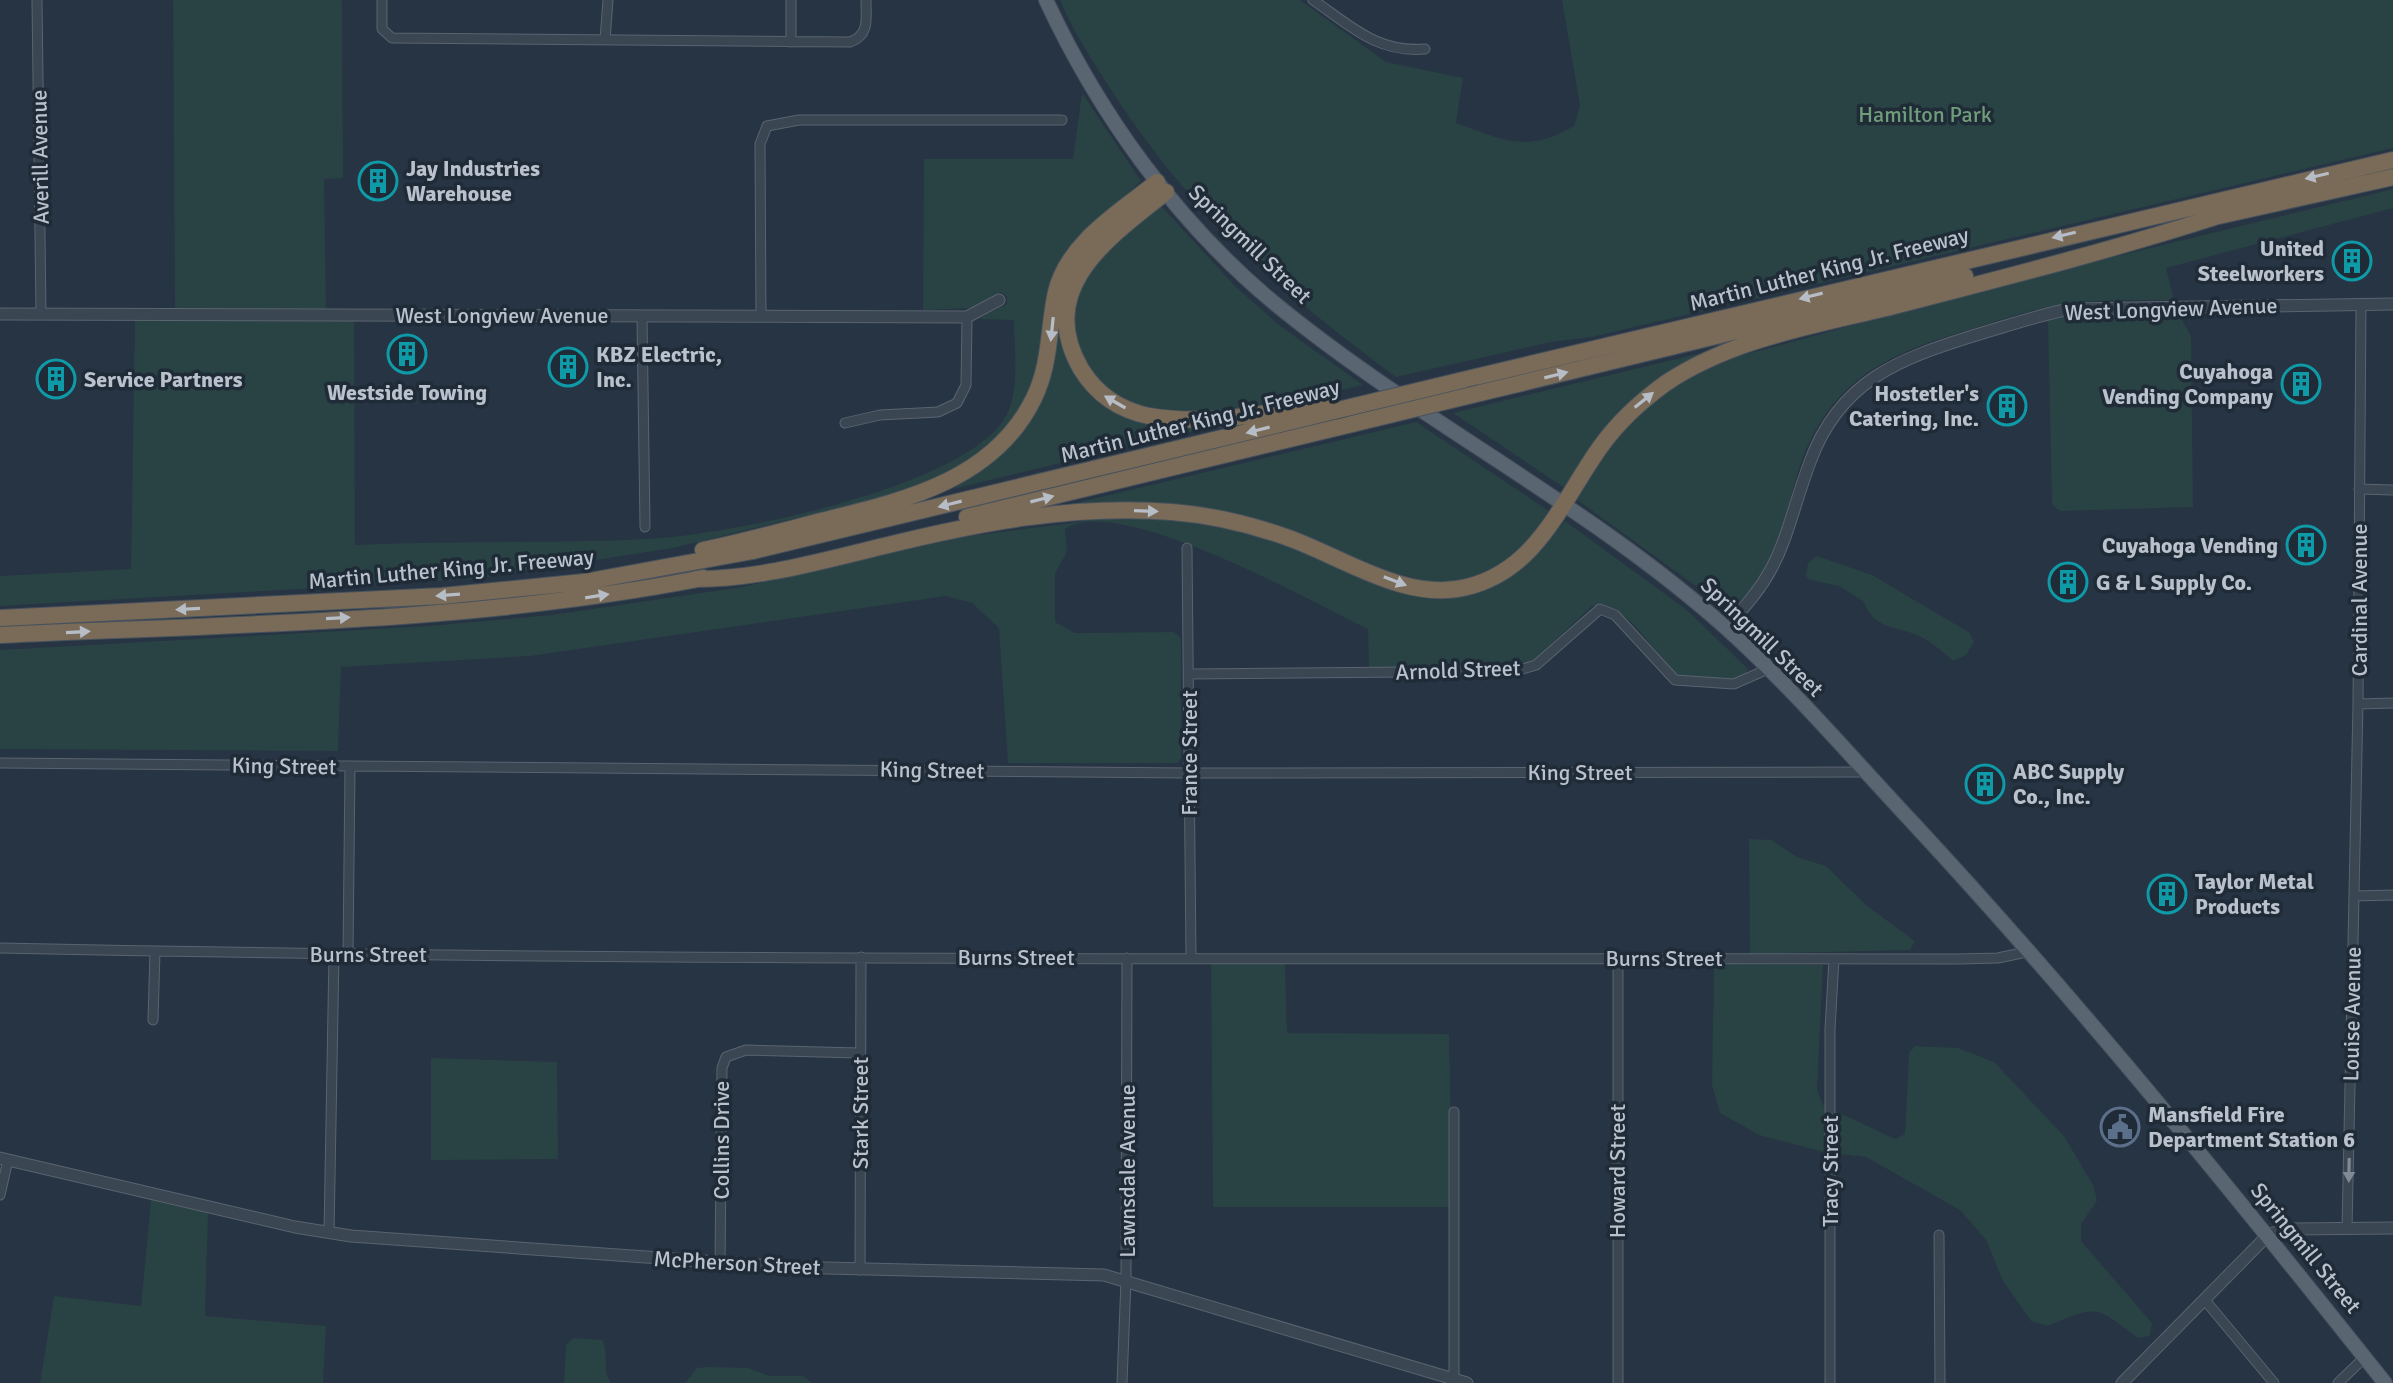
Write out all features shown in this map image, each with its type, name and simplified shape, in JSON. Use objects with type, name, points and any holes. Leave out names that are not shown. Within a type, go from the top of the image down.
[{"type":"highway","name":"Martin Luther King Jr. Freeway","points":[[0,618],[486,593],[584,582],[724,557],[1458,377],[1589,350],[2393,160]]},
{"type":"highway","name":"Martin Luther King Jr. Freeway","points":[[0,635],[441,613],[585,598],[696,579],[2393,177]]},
{"type":"highway","points":[[1161,187],[1105,241],[1077,277],[1068,304],[1068,326],[1074,356],[1087,377],[1117,405],[1170,418],[1218,418],[1329,408]]},
{"type":"highway","points":[[486,593],[529,580],[708,549],[852,514],[925,492],[970,470],[1001,444],[1034,399],[1048,357],[1057,289],[1071,259],[1092,236],[1161,187]]},
{"type":"highway","points":[[696,579],[743,579],[983,524],[1069,513],[1143,510],[1193,514],[1252,526],[1407,585],[1442,591],[1466,588],[1507,570],[1533,548],[1618,425],[1649,396],[1705,361],[1783,334],[2102,253],[2215,217]]},
{"type":"main road","name":"Springmill Street","points":[[1046,0],[1090,82],[1161,187],[1234,266],[1302,325],[1642,561],[1725,627],[1768,669],[2031,951],[2269,1234],[2385,1383]]},
{"type":"street","name":"Averill Avenue","points":[[37,0],[41,314]]},
{"type":"street","points":[[382,0],[382,29],[392,38],[791,42],[850,42],[860,39],[865,30],[866,0]]},
{"type":"street","points":[[605,40],[608,0]]},
{"type":"street","points":[[791,0],[791,42]]},
{"type":"street","points":[[1313,0],[1378,44],[1404,50],[1425,49]]},
{"type":"street","points":[[761,316],[760,144],[767,126],[799,120],[1062,120]]},
{"type":"street","name":"West Longview Avenue","points":[[0,314],[967,317],[999,300]]},
{"type":"street","name":"West Longview Avenue","points":[[1725,627],[1768,580],[1809,463],[1835,415],[1868,380],[1895,363],[2022,321],[2070,309],[2393,304]]},
{"type":"street","name":"Cardinal Avenue","points":[[2354,896],[2361,305]]},
{"type":"street","points":[[642,316],[645,527]]},
{"type":"street","points":[[845,423],[880,415],[938,412],[957,403],[966,385],[967,317]]},
{"type":"street","points":[[2359,489],[2393,490]]},
{"type":"street","name":"France Street","points":[[1187,548],[1191,958]]},
{"type":"street","name":"Arnold Street","points":[[1189,674],[1516,671],[1536,665],[1600,609],[1615,615],[1675,680],[1734,684],[1768,669]]},
{"type":"street","points":[[2358,704],[2393,703]]},
{"type":"street","name":"King Street","points":[[0,763],[1189,773],[1865,772]]},
{"type":"street","points":[[348,954],[350,767]]},
{"type":"street","points":[[2354,896],[2393,895]]},
{"type":"street","name":"Louise Avenue","points":[[2347,1229],[2354,896]]},
{"type":"street","name":"Burns Street","points":[[0,948],[334,954],[1127,958],[1989,958],[2031,951]]},
{"type":"street","points":[[153,1020],[155,951]]},
{"type":"street","points":[[329,1233],[334,954]]},
{"type":"street","name":"Stark Street","points":[[860,1270],[861,957]]},
{"type":"street","name":"Lawnsdale Avenue","points":[[1122,1383],[1126,1280],[1127,958]]},
{"type":"street","name":"Howard Street","points":[[1618,958],[1618,1383]]},
{"type":"street","name":"Tracy Street","points":[[1830,1383],[1830,1029],[1834,959]]},
{"type":"street","name":"Collins Drive","points":[[720,1263],[722,1068],[726,1057],[746,1050],[859,1053]]},
{"type":"street","points":[[1454,1112],[1454,1379]]},
{"type":"street","points":[[0,1195],[4,1159]]},
{"type":"street","name":"McPherson Street","points":[[4,1159],[329,1233],[720,1263],[860,1270],[1104,1275],[1467,1383]]},
{"type":"street","points":[[2128,1380],[2269,1234],[2277,1230],[2393,1228]]},
{"type":"street","points":[[1939,1235],[1940,1383]]},
{"type":"street","points":[[2204,1299],[2274,1383]]},
{"type":"street","points":[[2338,1383],[2365,1357]]},
{"type":"green space","points":[[173,0],[342,0],[343,178],[324,179],[326,310],[175,309]]},
{"type":"green space","name":"Hamilton Park","points":[[1060,0],[1300,0],[1386,62],[1463,78],[1456,123],[1502,139],[1528,142],[1557,135],[1574,126],[1580,106],[1562,0],[2393,0],[2393,148],[1592,337],[1551,342],[1396,377],[1280,285],[1213,221],[1151,147],[1121,105],[1081,41]]},
{"type":"green space","points":[[1082,93],[1141,181],[1083,234],[1058,266],[1051,284],[1044,345],[1029,396],[1001,435],[960,468],[899,493],[673,548],[474,579],[0,606],[0,576],[131,569],[135,319],[354,320],[355,545],[684,536],[783,518],[838,504],[939,468],[978,445],[1003,421],[1009,410],[1015,372],[1014,320],[978,319],[1007,304],[1007,297],[1001,292],[976,308],[923,310],[924,159],[1073,159]]},
{"type":"green space","points":[[2393,189],[2393,208],[2166,268],[2174,300],[2087,301],[2047,307],[1935,341],[1883,363],[1841,395],[1825,416],[1810,441],[1798,472],[1769,564],[1748,594],[1733,605],[1715,600],[1576,499],[1604,453],[1640,413],[1685,380],[1733,358],[1999,285]]},
{"type":"green space","points":[[1161,206],[1236,287],[1279,325],[1363,385],[1261,407],[1206,413],[1145,409],[1127,404],[1110,393],[1098,382],[1080,352],[1074,318],[1075,302],[1095,262],[1126,232]]},
{"type":"green space","points":[[2178,313],[2191,336],[2193,507],[2060,511],[2052,505],[2048,320],[2083,315]]},
{"type":"green space","points":[[1058,329],[1068,358],[1095,397],[1215,426],[953,489],[1000,455]]},
{"type":"green space","points":[[1701,353],[1703,357],[1593,446],[1563,487],[1453,413]]},
{"type":"green space","points":[[1416,422],[1549,511],[1523,548],[1493,571],[1471,579],[1439,584],[1390,572],[1283,529],[1068,509],[1067,505]]},
{"type":"green space","points":[[1119,517],[1192,520],[1252,533],[1426,597],[1471,592],[1505,578],[1535,554],[1565,521],[1687,610],[1748,669],[1745,676],[1732,681],[1674,676],[1628,620],[1617,611],[1592,606],[1534,660],[1514,668],[1369,669],[1368,629],[1216,555],[1128,526],[1091,522],[1065,529],[1067,551],[1055,574],[1055,622],[1075,633],[1174,632],[1181,638],[1181,758],[1178,763],[1008,763],[999,628],[972,603],[946,596],[530,656],[341,667],[338,751],[0,749],[0,650],[429,626],[551,615],[742,587],[962,537]]},
{"type":"green space","points":[[1817,556],[1872,575],[1970,633],[1974,642],[1966,655],[1953,661],[1923,638],[1880,623],[1863,601],[1839,586],[1810,580],[1806,576],[1808,563]]},
{"type":"green space","points":[[1749,839],[1771,840],[1797,857],[1826,866],[1867,906],[1915,941],[1910,950],[1750,954]]},
{"type":"green space","points":[[1211,959],[1285,963],[1287,1033],[1449,1034],[1452,1207],[1213,1207]]},
{"type":"green space","points":[[1720,964],[1823,965],[1817,1090],[1823,1105],[1895,1139],[1905,1134],[1909,1053],[1915,1046],[1958,1048],[1994,1062],[2064,1136],[2094,1187],[2097,1201],[2081,1224],[2081,1241],[2152,1323],[2150,1336],[2138,1338],[2112,1319],[2095,1312],[2077,1314],[2048,1326],[2031,1321],[2003,1281],[1986,1240],[1960,1210],[1866,1157],[1824,1152],[1759,1135],[1720,1113],[1712,1085],[1714,969]]},
{"type":"green space","points":[[431,1058],[557,1062],[558,1159],[431,1160]]},
{"type":"green space","points":[[151,1200],[208,1213],[205,1316],[326,1326],[323,1383],[40,1383],[54,1296],[141,1306]]},
{"type":"green space","points":[[573,1338],[602,1340],[606,1372],[611,1383],[564,1383],[566,1345]]},
{"type":"green space","points":[[697,1368],[748,1368],[769,1376],[803,1376],[812,1383],[685,1383]]},
{"type":"place","name":"Jay Industries Warehouse","points":[[378,181]]},
{"type":"place","name":"United Steelworkers","points":[[2352,261]]},
{"type":"place","name":"Westside Towing","points":[[407,354]]},
{"type":"place","name":"KBZ Electric, Inc.","points":[[568,367]]},
{"type":"place","name":"Service Partners","points":[[56,379]]},
{"type":"place","name":"Cuyahoga Vending Company","points":[[2301,384]]},
{"type":"place","name":"Hostetler's Catering, Inc.","points":[[2007,406]]},
{"type":"place","name":"Cuyahoga Vending","points":[[2306,545]]},
{"type":"place","name":"G & L Supply Co.","points":[[2068,582]]},
{"type":"place","name":"ABC Supply Co., Inc.","points":[[1985,784]]},
{"type":"place","name":"Taylor Metal Products","points":[[2167,894]]},
{"type":"place","name":"Mansfield Fire Department Station 6","points":[[2120,1127]]}]
